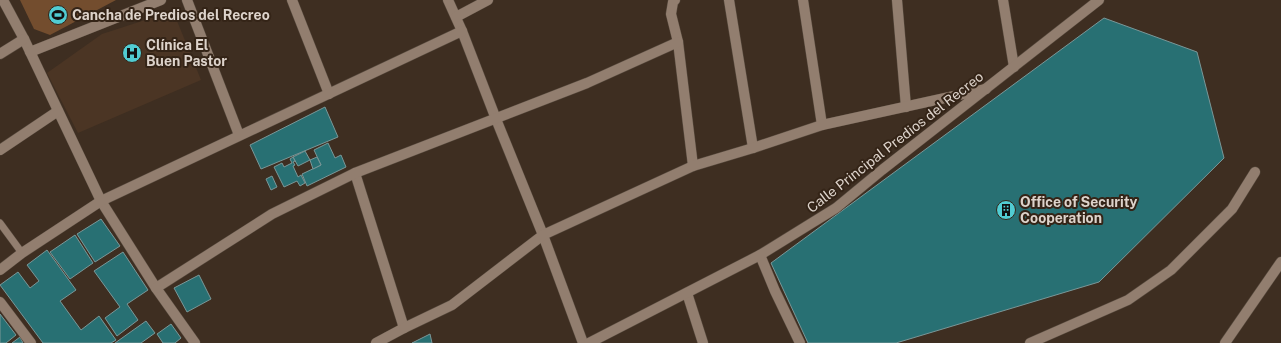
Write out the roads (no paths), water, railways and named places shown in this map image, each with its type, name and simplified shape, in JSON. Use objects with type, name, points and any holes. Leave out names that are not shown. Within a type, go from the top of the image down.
[{"type":"street","points":[[3,0],[24,39],[101,201],[156,288],[195,343]]},
{"type":"street","points":[[30,52],[161,0]]},
{"type":"street","points":[[187,0],[239,136]]},
{"type":"street","points":[[292,0],[329,94]]},
{"type":"street","points":[[448,0],[462,31],[543,235],[583,343]]},
{"type":"street","points":[[456,17],[488,0]]},
{"type":"street","points":[[675,0],[673,2],[670,14],[678,42],[693,166]]},
{"type":"street","points":[[729,0],[753,148]]},
{"type":"street","points":[[803,0],[822,125]]},
{"type":"street","points":[[897,0],[906,107]]},
{"type":"street","points":[[1003,0],[1014,67]]},
{"type":"street","name":"Calle Principal Predios del Recreo","points":[[589,343],[760,255],[836,208],[882,170],[1099,0]]},
{"type":"street","points":[[0,270],[22,253],[101,201],[462,31]]},
{"type":"street","points":[[0,54],[24,39]]},
{"type":"street","points":[[156,288],[272,214],[355,173],[587,83],[678,42]]},
{"type":"street","points":[[376,343],[452,305],[543,235],[693,166],[822,125],[986,89]]},
{"type":"street","points":[[0,150],[58,111]]},
{"type":"street","points":[[1030,343],[1128,300],[1171,270],[1232,209],[1255,172]]},
{"type":"street","points":[[355,173],[404,328]]},
{"type":"street","points":[[760,255],[775,291],[800,343]]},
{"type":"street","points":[[1225,343],[1281,262]]},
{"type":"street","points":[[687,293],[703,343]]},
{"type":"street","points":[[0,302],[31,343]]},
{"type":"lane","points":[[0,223],[22,253]]},
{"type":"place","name":"Cancha de Predios del Recreo","points":[[58,15]]},
{"type":"place","name":"Clínica El Buen Pastor","points":[[132,53]]},
{"type":"place","name":"Office of Security Cooperation","points":[[1006,210]]}]
